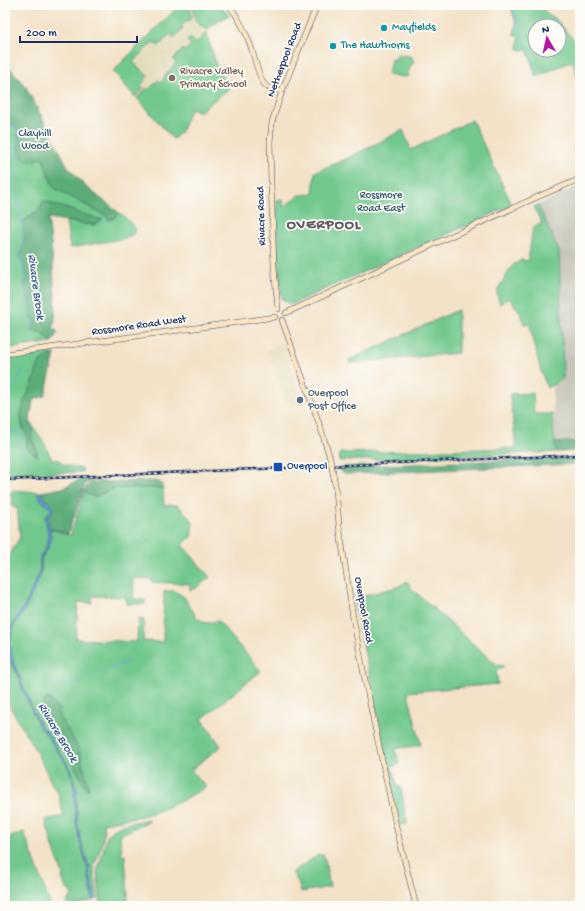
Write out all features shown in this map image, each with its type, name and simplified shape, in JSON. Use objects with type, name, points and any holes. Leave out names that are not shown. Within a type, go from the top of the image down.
[{"type":"main road","points":[[230,5],[238,17],[250,42],[260,76],[264,84],[268,88],[282,91]]},
{"type":"main road","name":"Netherpool Road","points":[[272,122],[282,91],[317,5]]},
{"type":"main road","name":"Rivacre Road","points":[[272,122],[270,142],[271,182],[274,267],[278,309]]},
{"type":"main road","points":[[286,313],[283,309],[278,309],[275,311],[275,317],[282,320],[285,318],[286,313],[449,237],[580,179]]},
{"type":"main road","name":"Rossmore Road West","points":[[5,354],[275,317]]},
{"type":"main road","name":"Overpool Road","points":[[282,320],[330,458],[336,490],[339,525],[353,618],[396,826],[416,906]]},
{"type":"shaded area","name":"Rivacre Valley Primary School","points":[[180,5],[219,5],[229,15],[208,28],[220,68],[231,85],[232,90],[202,111],[191,108],[177,137],[173,139],[112,71]]},
{"type":"shaded area","points":[[580,185],[580,441],[555,443],[552,385],[563,378],[559,251],[538,205]]},
{"type":"shaded area","points":[[283,344],[303,403],[293,405],[286,403],[267,350]]},
{"type":"shaded area","points":[[580,628],[580,652],[577,646],[573,647],[571,629]]},
{"type":"green space","points":[[180,5],[189,5],[192,17],[189,21],[187,20],[181,27],[183,28],[174,38],[170,34],[159,46],[153,42],[133,62],[148,76],[141,85],[144,88],[135,97],[113,71]]},
{"type":"green space","points":[[192,5],[219,5],[229,15],[206,30],[196,22]]},
{"type":"green space","points":[[510,5],[540,5],[549,16],[555,18],[527,18],[527,51],[518,49],[519,37],[514,35],[516,23]]},
{"type":"green space","points":[[206,32],[217,68],[229,88],[199,112],[191,108],[180,133],[173,139],[137,98],[147,88],[149,90],[158,80],[161,82],[164,79],[163,78],[176,63],[173,60],[183,49],[185,51],[191,45],[187,41],[190,38],[196,43]]},
{"type":"green space","points":[[567,32],[580,47],[580,88],[572,61],[536,77],[530,58],[567,58]]},
{"type":"green space","points":[[397,54],[412,57],[414,62],[410,67],[407,77],[388,75],[391,59],[395,60]]},
{"type":"green space","name":"Clayhill Wood","points":[[5,62],[26,87],[68,167],[85,186],[119,213],[115,217],[109,221],[106,216],[54,188],[42,157],[31,162],[19,156],[17,127],[10,125],[8,114],[5,109]]},
{"type":"green space","points":[[5,109],[8,114],[10,125],[17,127],[18,149],[42,157],[54,188],[106,216],[109,221],[119,213],[124,216],[135,228],[133,234],[127,238],[70,248],[66,221],[93,225],[102,220],[41,208],[22,222],[24,238],[20,256],[26,276],[24,284],[33,323],[32,331],[40,332],[52,342],[5,349],[5,281],[7,278],[5,268],[5,251],[10,213],[8,199],[5,193]]},
{"type":"green space","name":"Rossmore Road East","points":[[472,120],[512,205],[290,305],[282,299],[279,274],[277,200],[283,200],[284,207],[299,195],[313,194],[315,172],[346,159],[403,130],[411,150]]},
{"type":"green space","points":[[5,193],[9,200],[10,211],[5,250]]},
{"type":"green space","points":[[43,201],[103,220],[93,225],[48,218],[52,251],[55,301],[53,328],[58,332],[52,342],[40,332],[32,331],[33,323],[24,284],[26,276],[20,256],[24,238],[22,222],[41,208]]},
{"type":"green space","points":[[538,205],[559,251],[563,378],[547,388],[540,368],[529,323],[524,324],[522,315],[509,298],[500,304],[497,294],[498,289],[513,265],[523,259],[525,261],[528,260],[533,227],[542,224],[534,207]]},
{"type":"green space","points":[[458,310],[458,353],[350,363],[349,360]]},
{"type":"green space","points":[[47,353],[52,354],[39,363],[22,426],[27,435],[27,448],[37,456],[37,451],[31,436],[34,428],[37,434],[41,437],[52,459],[60,460],[60,462],[65,465],[83,469],[82,472],[5,475],[5,358]]},
{"type":"green space","points":[[52,354],[55,354],[45,396],[33,400],[30,421],[34,428],[31,436],[37,451],[37,456],[27,448],[27,435],[22,426],[21,415],[23,404],[33,382],[39,363]]},
{"type":"green space","points":[[533,393],[534,414],[552,414],[556,452],[339,461],[340,453],[516,448],[510,394]]},
{"type":"green space","points":[[580,441],[580,451],[556,452],[555,443]]},
{"type":"green space","points":[[580,457],[580,464],[346,474],[341,472],[340,467]]},
{"type":"green space","points":[[81,479],[96,479],[85,484],[68,534],[54,529],[49,530],[47,517],[53,510],[43,499],[41,492],[62,488]]},
{"type":"green space","points":[[157,481],[162,484],[162,488],[117,488],[95,497],[84,491],[89,484],[97,482]]},
{"type":"green space","points":[[117,488],[163,488],[164,505],[178,505],[193,522],[191,537],[182,545],[210,577],[195,589],[190,590],[190,584],[152,582],[152,579],[134,578],[133,599],[145,600],[145,604],[126,604],[126,597],[92,596],[92,603],[78,602],[76,639],[137,642],[138,619],[144,620],[143,641],[163,642],[164,591],[175,591],[184,597],[197,618],[206,623],[218,621],[261,671],[202,719],[221,746],[191,770],[206,787],[158,811],[137,817],[103,823],[104,833],[101,848],[95,863],[90,866],[95,867],[94,872],[98,899],[95,899],[89,868],[77,822],[76,792],[78,792],[76,790],[73,777],[68,765],[45,730],[42,728],[32,709],[14,664],[9,643],[13,626],[26,607],[41,571],[41,558],[50,543],[50,531],[55,530],[71,535],[84,491],[89,495],[95,496]]},
{"type":"green space","points":[[13,490],[38,492],[41,500],[51,509],[47,514],[49,540],[41,556],[39,575],[26,604],[14,623],[7,645],[10,662],[20,679],[22,688],[40,728],[44,731],[67,765],[73,779],[76,822],[87,866],[93,900],[73,906],[68,906],[66,902],[72,895],[64,884],[62,877],[63,875],[45,820],[64,816],[57,789],[54,788],[37,753],[5,698],[5,559],[7,559],[20,537],[17,507],[13,507],[12,496],[8,496]]},
{"type":"green space","points":[[408,582],[411,588],[492,661],[498,665],[504,666],[496,672],[498,684],[408,692],[421,745],[395,749],[399,764],[392,767],[397,786],[401,787],[407,824],[400,825],[355,606],[359,597],[397,587]]},
{"type":"green space","points":[[48,697],[60,711],[58,713],[60,717],[77,745],[89,789],[87,789],[69,756],[49,730],[43,703]]},
{"type":"green space","points":[[149,819],[149,821],[120,835],[122,855],[125,855],[128,895],[127,906],[101,906],[97,872],[107,837],[120,826]]},
{"type":"green space","points":[[24,832],[51,906],[5,906],[5,839]]},
{"type":"green space","points":[[318,855],[324,855],[330,887],[301,892],[298,882],[293,874],[294,871]]},
{"type":"water","points":[[38,492],[41,492],[45,500],[53,508],[52,513],[47,517],[51,536],[50,543],[41,558],[40,577],[26,607],[13,626],[9,643],[14,664],[28,696],[32,709],[41,726],[68,765],[78,792],[76,792],[77,822],[89,868],[95,899],[93,900],[87,866],[76,822],[73,779],[67,765],[44,731],[40,728],[22,688],[20,679],[9,658],[7,644],[11,626],[26,604],[39,575],[40,558],[48,543],[45,517],[51,509],[41,500]]},
{"type":"waterway","points":[[511,5],[524,38],[536,77]]},
{"type":"waterway","name":"Rivacre Brook","points":[[5,109],[8,114],[10,125],[17,127],[18,148],[22,160],[16,168],[16,180],[24,238],[20,256],[26,276],[24,284],[33,323],[31,333]]},
{"type":"waterway","name":"Rivacre Brook","points":[[5,389],[16,382],[22,371]]},
{"type":"waterway","name":"Rivacre Brook","points":[[5,414],[8,419],[10,431],[19,433],[24,438],[16,444],[25,454],[29,463]]},
{"type":"waterway","points":[[48,686],[77,682],[129,660]]},
{"type":"waterway","name":"Rivacre Brook","points":[[94,899],[95,906]]},
{"type":"railway","points":[[5,480],[580,455]]},
{"type":"place","name":"Mayfields","points":[[384,28]]},
{"type":"place","name":"The Hawthorns","points":[[333,46]]},
{"type":"place","name":"Rivacre Valley Primary School","points":[[172,78]]},
{"type":"place","name":"Overpool Post Office","points":[[300,400]]},
{"type":"place","name":"Overpool","points":[[278,467]]},
{"type":"district","name":"OVERPOOL","points":[[324,225]]}]
